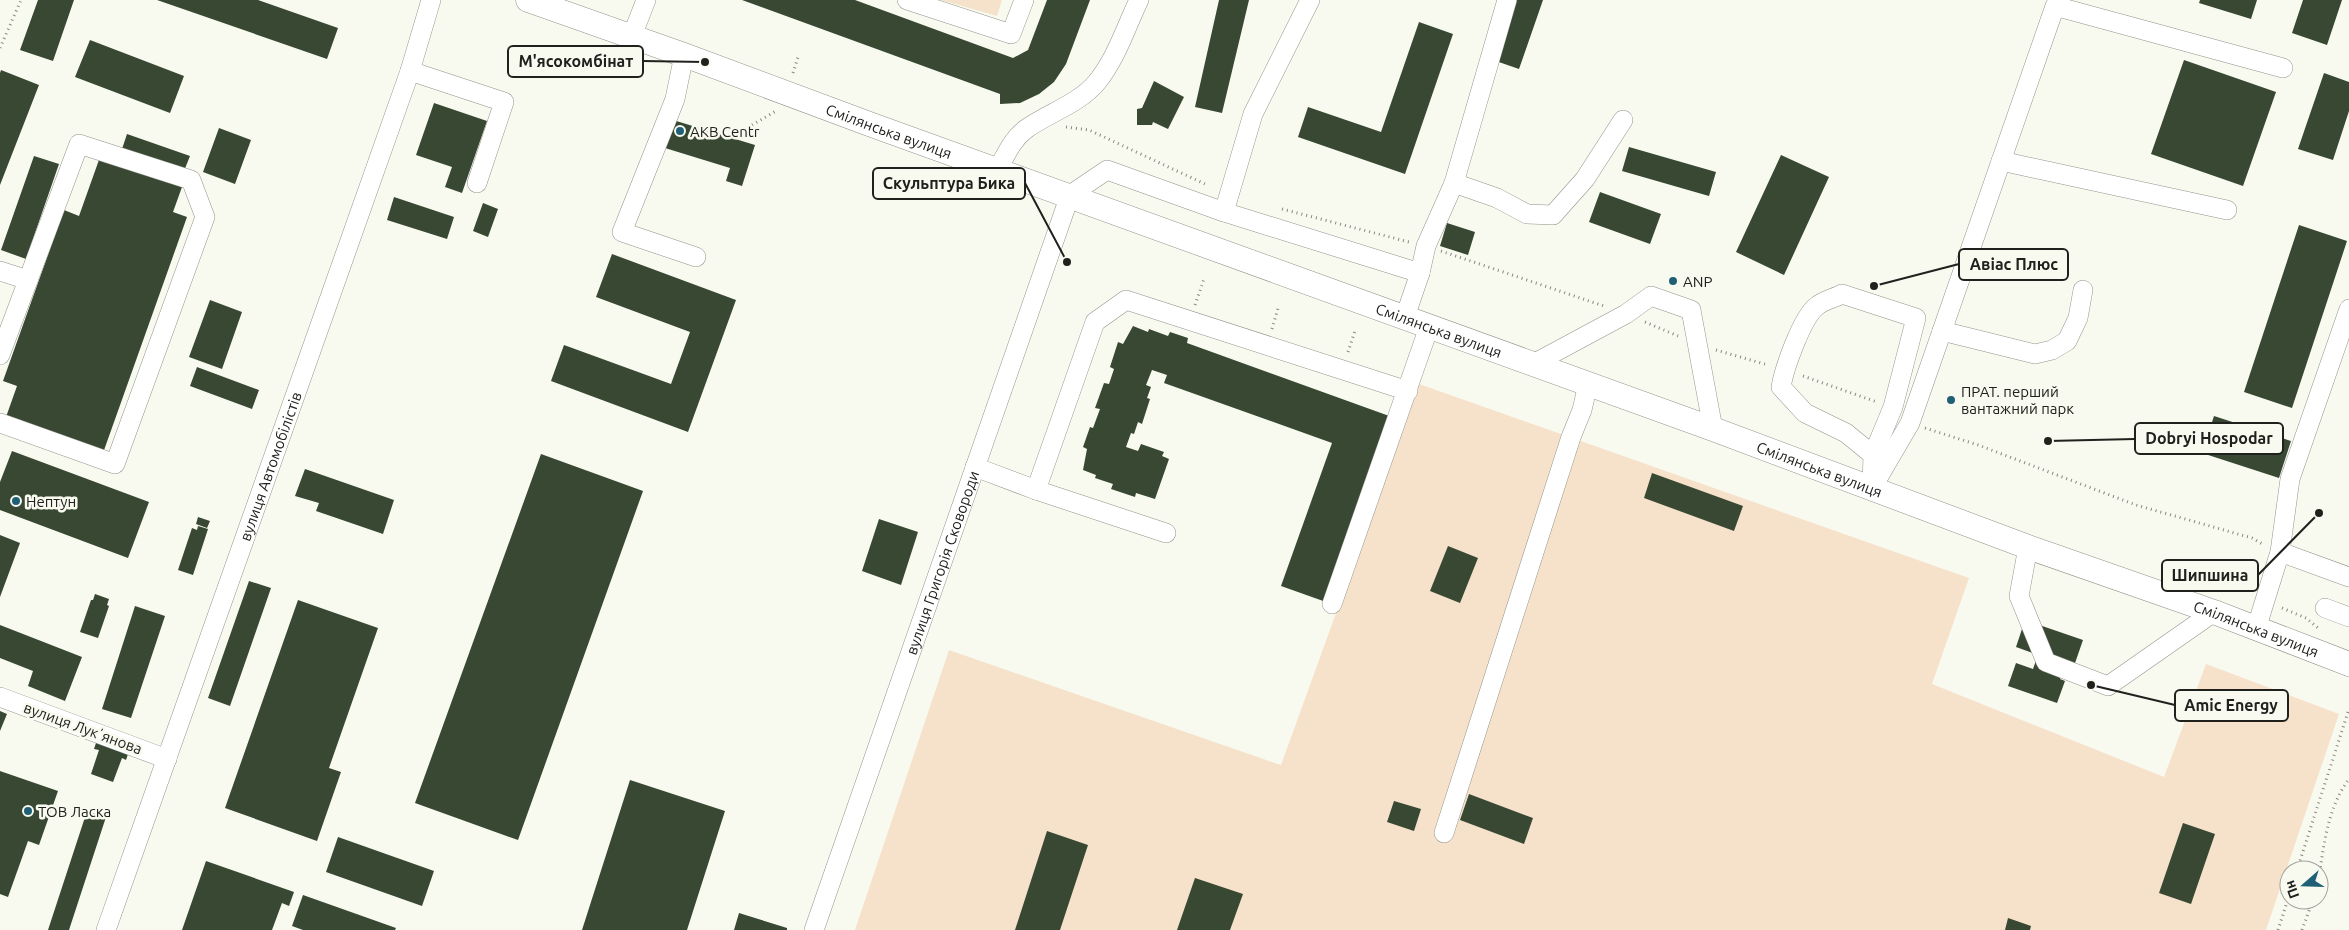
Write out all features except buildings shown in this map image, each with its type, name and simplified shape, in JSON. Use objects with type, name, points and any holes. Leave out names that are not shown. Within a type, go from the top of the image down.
[{"type":"main road","name":"Смілянська вулиця","points":[[528,0],[632,36],[1713,429],[1790,460],[2214,612],[2349,664]]},
{"type":"street","name":"вулиця Автомобілістів","points":[[106,930],[410,71],[431,0]]},
{"type":"street","points":[[632,36],[646,0]]},
{"type":"street","points":[[907,0],[1011,34],[1024,0]]},
{"type":"street","points":[[998,169],[1012,143],[1026,129],[1073,101],[1097,83],[1139,0]]},
{"type":"street","points":[[1227,204],[1253,114],[1310,0]]},
{"type":"street","points":[[1405,318],[1420,273],[1426,246],[1454,183],[1507,0]]},
{"type":"street","points":[[1872,488],[1910,423],[2054,3],[2283,68]]},
{"type":"street","points":[[684,55],[675,99],[622,232],[696,257]]},
{"type":"street","points":[[410,71],[504,102],[477,183]]},
{"type":"street","points":[[1454,183],[1497,198],[1527,214],[1552,215],[1585,179],[1623,120]]},
{"type":"street","points":[[0,355],[79,144],[191,180],[205,216],[115,464],[0,423]]},
{"type":"street","points":[[2001,161],[2227,210]]},
{"type":"street","points":[[1070,195],[1107,170],[1227,204],[1420,273]]},
{"type":"street","name":"вулиця Григорія Сковороди","points":[[814,930],[1070,195]]},
{"type":"street","points":[[0,272],[28,280]]},
{"type":"street","points":[[1942,331],[2035,354],[2052,350],[2067,341],[2078,318],[2083,290]]},
{"type":"street","points":[[1872,488],[1873,455],[1893,407],[1916,318],[1842,294],[1816,306],[1798,335],[1784,369],[1781,387],[1804,413],[1846,433],[1873,455]]},
{"type":"street","points":[[1533,364],[1626,314],[1651,296],[1691,310],[1713,429]]},
{"type":"street","points":[[1036,490],[1095,322],[1126,300],[1408,391]]},
{"type":"street","points":[[2256,629],[2280,552],[2290,479],[2349,309]]},
{"type":"street","points":[[1332,604],[1429,327]]},
{"type":"street","points":[[1444,833],[1571,437],[1582,410],[1588,384]]},
{"type":"street","points":[[975,466],[1036,490],[1166,533]]},
{"type":"street","points":[[2028,546],[2019,596],[2046,662],[2108,686],[2214,612]]},
{"type":"street","points":[[2280,552],[2349,577]]},
{"type":"street","points":[[2325,608],[2349,617]]},
{"type":"street","name":"вулиця Лукʼянова","points":[[0,697],[167,759]]},
{"type":"path","points":[[0,48],[21,0]]},
{"type":"path","points":[[793,74],[798,57]]},
{"type":"path","points":[[752,125],[780,108]]},
{"type":"path","points":[[1062,127],[1089,130],[1227,204]]},
{"type":"path","points":[[1277,208],[1426,246],[1626,314],[1699,346],[1784,369],[1893,407]]},
{"type":"path","points":[[1191,320],[1204,280]]},
{"type":"path","points":[[1267,345],[1279,306]]},
{"type":"path","points":[[1910,423],[1978,445],[2136,504],[2252,538],[2280,552]]},
{"type":"path","points":[[2264,600],[2306,618],[2318,628]]},
{"type":"path","points":[[2300,860],[2349,709]]},
{"type":"path","points":[[2322,860],[2330,818],[2342,788],[2349,778]]},
{"type":"path","points":[[2278,930],[2284,910]]},
{"type":"path","points":[[2302,930],[2309,910]]},
{"type":"shaded area","points":[[941,0],[1002,0],[997,16]]},
{"type":"shaded area","points":[[1419,384],[1969,578],[1932,684],[2164,777],[2206,664],[2339,714],[2290,860],[2279,860],[2279,892],[2266,930],[855,930],[949,650],[1281,765]]},
{"type":"place","name":"М'ясокомбінат","points":[[705,62]]},
{"type":"place","name":"AKB Centr","points":[[680,131]]},
{"type":"place","name":"Cкульптура Бика","points":[[1067,262]]},
{"type":"place","name":"ANP","points":[[1673,281]]},
{"type":"place","name":"Авіас Плюс","points":[[1874,286]]},
{"type":"place","name":"ПРАТ. перший вантажний парк","points":[[1951,400]]},
{"type":"place","name":"Dobryi Hospodar","points":[[2048,441]]},
{"type":"place","name":"Нептун","points":[[16,501]]},
{"type":"place","name":"Шипшина","points":[[2319,513]]},
{"type":"place","name":"Amic Energy","points":[[2091,685]]},
{"type":"place","name":"ТОВ Ласка","points":[[28,811]]}]
